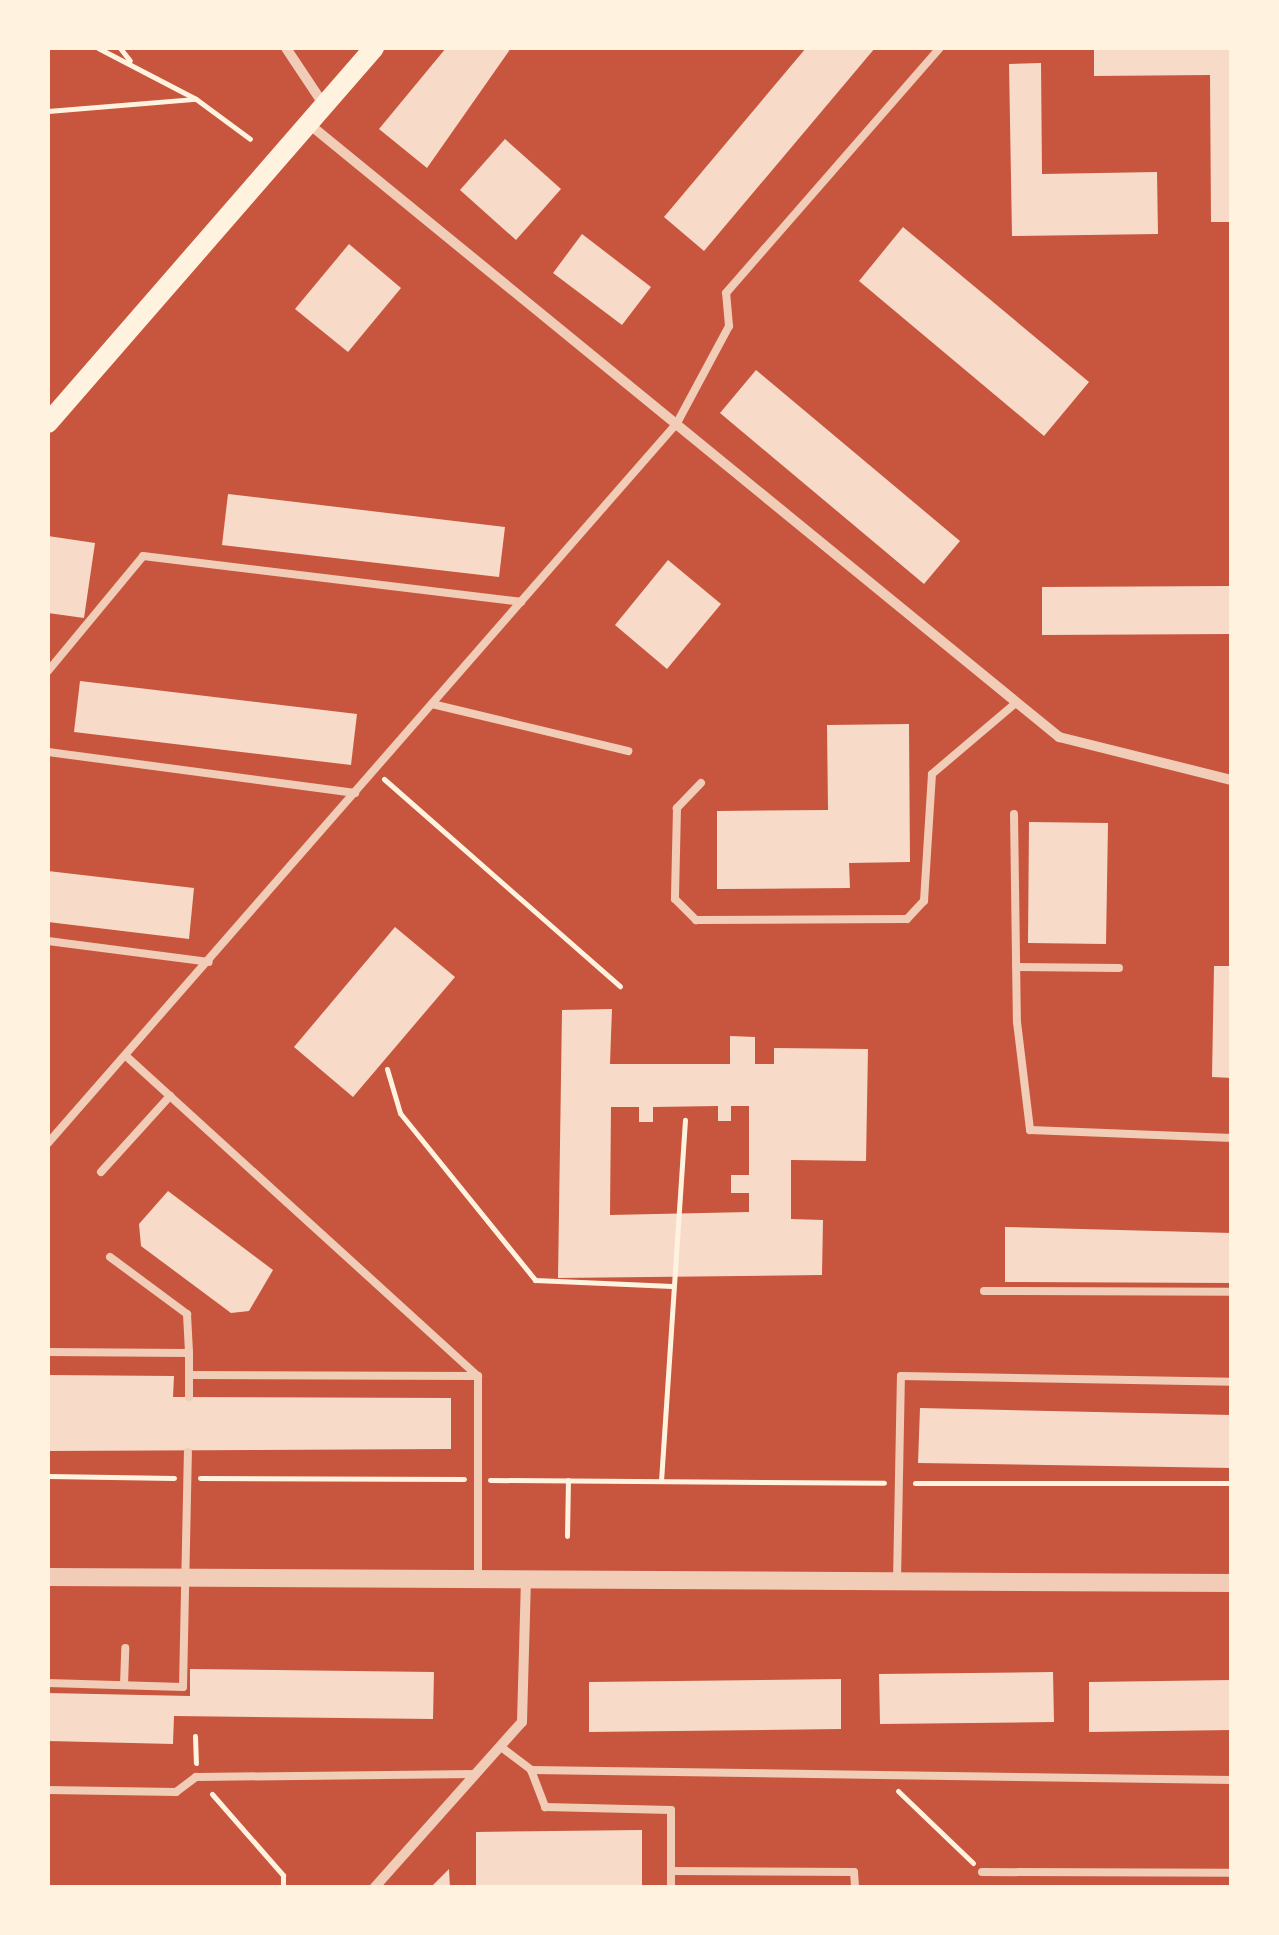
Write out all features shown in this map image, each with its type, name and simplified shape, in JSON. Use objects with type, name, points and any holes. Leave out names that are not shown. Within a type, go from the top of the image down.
[{"type":"main road","points":[[48,423],[374,48]]},
{"type":"street","points":[[286,48],[324,105]]},
{"type":"street","points":[[310,124],[1059,737],[1232,780]]},
{"type":"street","points":[[48,1577],[1232,1583]]},
{"type":"street","points":[[374,1888],[522,1722],[526,1578]]},
{"type":"lane","points":[[48,1143],[677,423],[729,326],[726,293],[940,48]]},
{"type":"lane","points":[[48,672],[142,556],[521,602]]},
{"type":"lane","points":[[701,783],[677,808],[675,899],[696,920],[907,919],[924,901],[932,774],[1017,702]]},
{"type":"lane","points":[[432,704],[628,752]]},
{"type":"lane","points":[[48,752],[355,793]]},
{"type":"lane","points":[[1014,814],[1016,966],[1030,1130],[1232,1138]]},
{"type":"lane","points":[[48,942],[209,962]]},
{"type":"lane","points":[[1016,966],[1119,968]]},
{"type":"lane","points":[[126,1056],[478,1376],[478,1578]]},
{"type":"lane","points":[[101,1172],[170,1096]]},
{"type":"lane","points":[[110,1257],[188,1314],[189,1397]]},
{"type":"lane","points":[[984,1291],[1232,1292]]},
{"type":"lane","points":[[48,1352],[189,1353]]},
{"type":"lane","points":[[189,1375],[478,1376]]},
{"type":"lane","points":[[897,1581],[901,1376],[1232,1382]]},
{"type":"lane","points":[[48,1683],[183,1687],[188,1452]]},
{"type":"lane","points":[[124,1685],[125,1648]]},
{"type":"lane","points":[[501,1747],[532,1770],[546,1807],[671,1810],[671,1888]]},
{"type":"lane","points":[[532,1770],[1232,1780]]},
{"type":"lane","points":[[48,1790],[176,1792],[196,1777],[476,1774]]},
{"type":"lane","points":[[672,1871],[854,1872],[854,1888]]},
{"type":"lane","points":[[982,1872],[1232,1873]]},
{"type":"path","points":[[98,48],[196,98],[250,139]]},
{"type":"path","points":[[120,48],[132,63]]},
{"type":"path","points":[[48,110],[196,98]]},
{"type":"path","points":[[374,771],[620,986]]},
{"type":"path","points":[[387,1068],[400,1113],[535,1280],[672,1286]]},
{"type":"path","points":[[661,1480],[685,1120]]},
{"type":"path","points":[[48,1476],[1232,1483]]},
{"type":"path","points":[[567,1536],[568,1480]]},
{"type":"path","points":[[195,1736],[196,1777],[283,1875],[282,1888]]},
{"type":"path","points":[[882,1776],[982,1872]]},
{"type":"building","points":[[446,48],[511,48],[427,168],[379,129]]},
{"type":"building","points":[[806,48],[875,48],[704,251],[664,217]]},
{"type":"building","points":[[1094,48],[1232,48],[1232,222],[1211,222],[1210,75],[1094,76]]},
{"type":"building","points":[[1041,63],[1042,174],[1157,172],[1158,234],[1012,236],[1009,64]]},
{"type":"building","points":[[505,139],[561,189],[516,240],[460,190]]},
{"type":"building","points":[[903,227],[1089,382],[1044,436],[859,281]]},
{"type":"building","points":[[582,234],[651,287],[622,325],[553,273]]},
{"type":"building","points":[[349,244],[401,288],[348,352],[295,309]]},
{"type":"building","points":[[756,370],[960,541],[924,584],[720,413]]},
{"type":"building","points":[[228,494],[505,527],[499,577],[222,545]]},
{"type":"building","points":[[48,536],[95,543],[84,618],[48,613]]},
{"type":"building","points":[[668,560],[721,604],[667,669],[615,625]]},
{"type":"building","points":[[1232,586],[1232,634],[1042,635],[1042,587]]},
{"type":"building","points":[[80,681],[357,714],[351,765],[74,732]]},
{"type":"building","points":[[909,724],[910,862],[849,863],[850,888],[717,889],[717,811],[828,810],[827,725]]},
{"type":"building","points":[[1029,822],[1108,823],[1106,944],[1028,943]]},
{"type":"building","points":[[48,871],[194,888],[189,939],[48,922]]},
{"type":"building","points":[[395,927],[455,977],[353,1097],[294,1047]]},
{"type":"building","points":[[1214,966],[1232,966],[1232,1078],[1212,1077]]},
{"type":"building","points":[[612,1009],[610,1064],[730,1064],[730,1036],[755,1037],[755,1064],[774,1064],[774,1048],[868,1049],[866,1161],[791,1160],[791,1219],[823,1220],[822,1275],[558,1278],[562,1010]],"holes":[[[718,1106],[718,1121],[731,1121],[731,1106],[749,1106],[749,1175],[731,1175],[731,1193],[749,1193],[749,1212],[610,1215],[611,1107],[639,1107],[639,1122],[653,1122],[653,1107]]]},
{"type":"building","points":[[168,1191],[273,1270],[249,1311],[231,1313],[141,1246],[139,1224]]},
{"type":"building","points":[[1005,1227],[1232,1233],[1232,1283],[1005,1282]]},
{"type":"building","points":[[48,1375],[174,1376],[173,1397],[451,1398],[451,1449],[48,1451]]},
{"type":"building","points":[[920,1408],[1232,1415],[1232,1468],[918,1463]]},
{"type":"building","points":[[190,1669],[434,1672],[433,1719],[174,1716],[173,1744],[48,1741],[48,1693],[190,1696]]},
{"type":"building","points":[[1053,1672],[1054,1722],[880,1724],[879,1674]]},
{"type":"building","points":[[841,1679],[841,1729],[589,1732],[589,1682]]},
{"type":"building","points":[[1232,1680],[1232,1730],[1089,1732],[1089,1682]]},
{"type":"building","points":[[642,1830],[642,1888],[476,1888],[476,1832]]},
{"type":"building","points":[[449,1869],[450,1888],[430,1888]]}]
